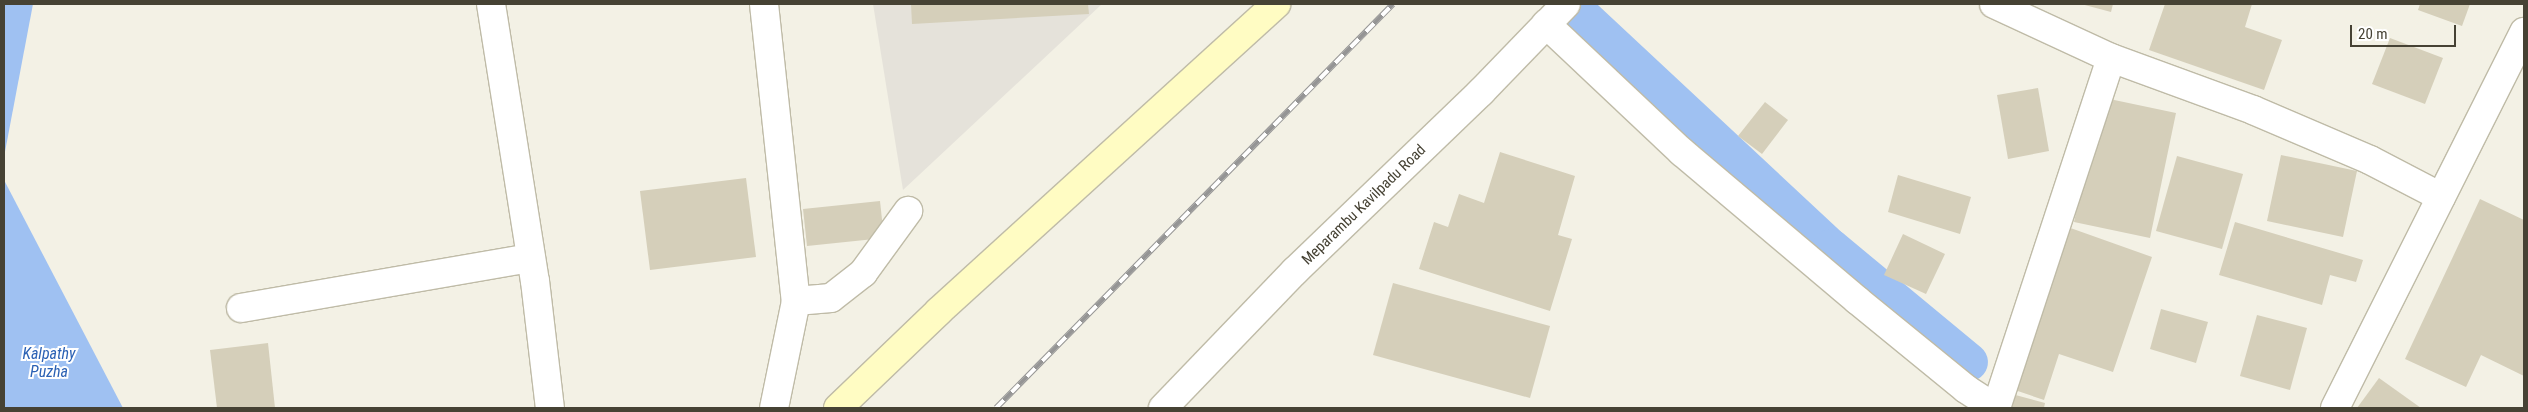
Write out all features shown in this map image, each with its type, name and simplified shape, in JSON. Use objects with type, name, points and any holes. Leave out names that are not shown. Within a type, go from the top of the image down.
[{"type":"main road","points":[[838,408],[939,311],[1276,4]]},
{"type":"street","points":[[491,4],[531,258],[550,408]]},
{"type":"street","points":[[764,4],[796,301],[774,408]]},
{"type":"street","name":"Meparambu Kavilpadu Road","points":[[1163,408],[1295,271],[1481,92],[1566,4]]},
{"type":"street","points":[[1994,4],[2111,58],[2253,110],[2370,160],[2441,197]]},
{"type":"street","points":[[1546,24],[1682,152],[1966,389],[1995,408],[2111,58]]},
{"type":"street","points":[[2334,408],[2524,32]]},
{"type":"street","points":[[796,301],[831,298],[863,273],[908,210]]},
{"type":"street","points":[[241,308],[531,258]]},
{"type":"shaded area","points":[[873,4],[1102,4],[903,190]]},
{"type":"water","points":[[4,4],[33,4],[4,157]]},
{"type":"water","name":"Kalpathy Puzha","points":[[4,180],[123,408],[4,408]]},
{"type":"building","points":[[911,4],[1088,4],[1089,14],[912,24]]},
{"type":"building","points":[[2081,4],[2113,4],[2111,12]]},
{"type":"building","points":[[2165,4],[2252,4],[2245,27],[2282,40],[2264,90],[2149,50]]},
{"type":"building","points":[[2420,4],[2470,4],[2462,26],[2418,10]]},
{"type":"building","points":[[2390,38],[2443,58],[2425,104],[2372,84]]},
{"type":"building","points":[[2038,88],[2049,151],[2008,159],[1997,95]]},
{"type":"building","points":[[2100,97],[2176,113],[2150,238],[2074,222]]},
{"type":"building","points":[[1765,102],[1788,120],[1762,154],[1738,136]]},
{"type":"building","points":[[1500,152],[1575,176],[1558,235],[1572,239],[1550,311],[1419,269],[1434,222],[1448,227],[1459,194],[1484,203]]},
{"type":"building","points":[[2281,155],[2357,171],[2343,237],[2267,221]]},
{"type":"building","points":[[2177,156],[2243,174],[2222,249],[2156,231]]},
{"type":"building","points":[[1898,175],[1971,197],[1960,234],[1888,212]]},
{"type":"building","points":[[746,178],[756,257],[650,270],[640,191]]},
{"type":"building","points":[[2480,199],[2524,220],[2524,376],[2481,355],[2466,387],[2405,359]]},
{"type":"building","points":[[880,201],[884,238],[807,246],[803,209]]},
{"type":"building","points":[[2235,222],[2363,260],[2356,282],[2330,275],[2322,305],[2219,275]]},
{"type":"building","points":[[2062,225],[2152,257],[2113,372],[2059,354],[2044,400],[2006,387]]},
{"type":"building","points":[[1903,234],[1945,254],[1926,294],[1884,275]]},
{"type":"building","points":[[1393,283],[1550,326],[1530,398],[1373,355]]},
{"type":"building","points":[[2161,309],[2208,322],[2196,363],[2150,349]]},
{"type":"building","points":[[2257,315],[2307,328],[2290,390],[2240,376]]},
{"type":"building","points":[[268,343],[275,408],[217,408],[210,350]]},
{"type":"building","points":[[2379,378],[2421,408],[2357,408]]},
{"type":"building","points":[[2008,393],[2045,403],[2044,408],[2004,408]]},
{"type":"waterway","points":[[1569,4],[1831,248],[1969,362]]},
{"type":"railway","points":[[996,408],[1393,4]]}]
